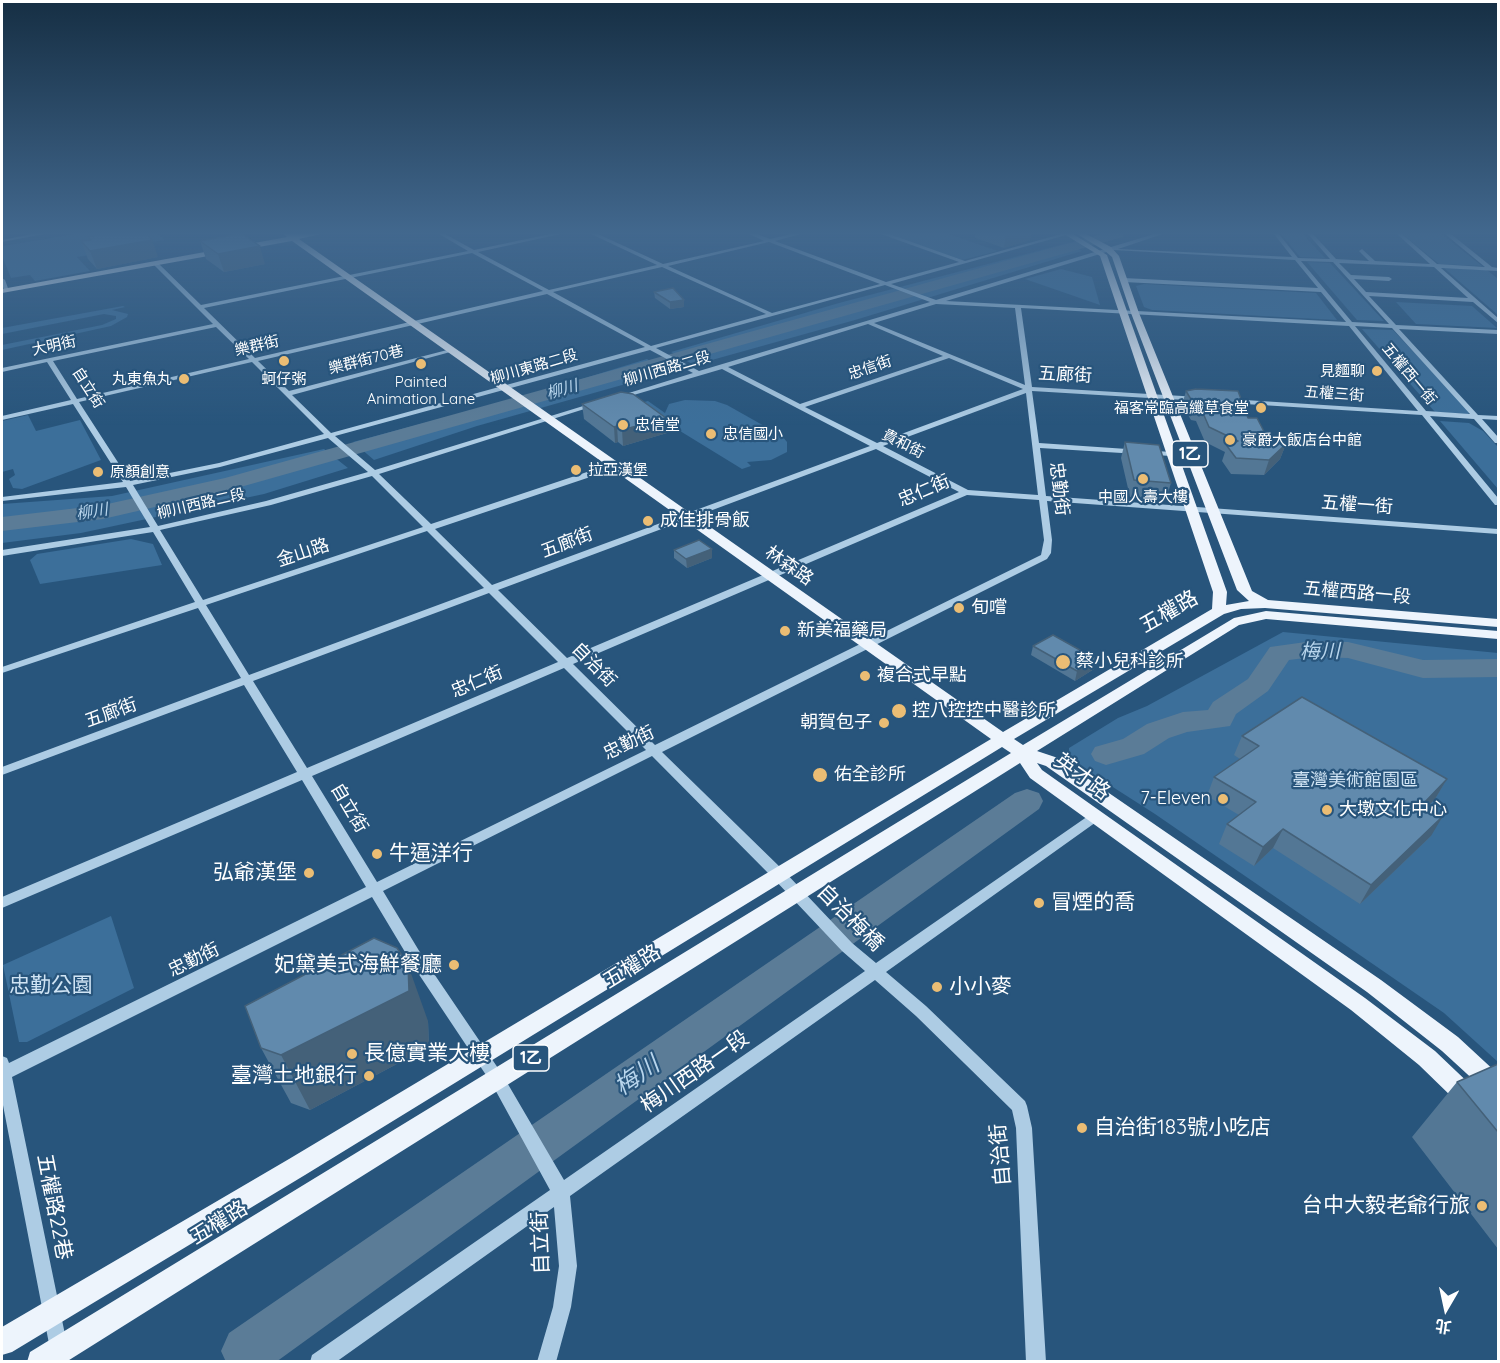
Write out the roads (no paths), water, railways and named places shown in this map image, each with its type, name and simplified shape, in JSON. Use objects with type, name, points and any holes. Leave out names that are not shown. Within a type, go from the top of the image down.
[{"type":"main road","points":[[375,298],[504,389]]},
{"type":"main road","name":"五權路","points":[[1117,298],[1220,592],[1219,610]]},
{"type":"main road","name":"1乙","points":[[1130,298],[1212,510],[1243,599]]},
{"type":"main road","name":"林森路","points":[[504,389],[1021,752]]},
{"type":"main road","name":"五權路","points":[[1220,592],[1243,599]]},
{"type":"main road","name":"五權路","points":[[2,1342],[297,1167],[1002,739],[1219,610],[1243,599]]},
{"type":"main road","points":[[1234,622],[1243,599]]},
{"type":"main road","name":"五權西路一段","points":[[1243,599],[1265,610],[1498,635]]},
{"type":"main road","name":"五權西路一段","points":[[1234,622],[1265,610],[1498,623]]},
{"type":"main road","name":"五權路","points":[[40,1362],[1234,622]]},
{"type":"main road","name":"英才路","points":[[1021,752],[1036,774],[1358,1004],[1427,1058],[1498,1126]]},
{"type":"main road","name":"英才路","points":[[1021,752],[1052,762],[1364,979],[1450,1044],[1498,1088]]},
{"type":"street","points":[[190,298],[330,436]]},
{"type":"street","points":[[199,307],[245,298]]},
{"type":"street","name":"樂群街","points":[[2,418],[522,298]]},
{"type":"street","points":[[557,298],[699,374]]},
{"type":"street","points":[[733,298],[772,315]]},
{"type":"street","name":"柳川東路二段","points":[[2,499],[128,484],[220,465],[838,298]]},
{"type":"street","points":[[919,298],[935,302],[1498,332]]},
{"type":"street","name":"柳川西路二段","points":[[2,553],[155,529],[268,503],[374,473],[949,298]]},
{"type":"street","name":"五權西一街","points":[[1329,298],[1498,503]]},
{"type":"street","points":[[1367,298],[1498,441]]},
{"type":"street","points":[[1430,298],[1474,300]]},
{"type":"street","points":[[1471,298],[1498,321]]},
{"type":"street","name":"忠勤街","points":[[2,1070],[374,890],[1044,557],[1048,549],[1018,306]]},
{"type":"street","points":[[870,323],[1029,389]]},
{"type":"street","name":"大明街","points":[[2,370],[217,325]]},
{"type":"street","name":"樂群街70巷","points":[[287,394],[451,351]]},
{"type":"street","name":"忠信街","points":[[800,406],[949,356]]},
{"type":"street","name":"自立街","points":[[49,360],[135,495],[419,963],[497,1079],[561,1192],[568,1266],[562,1306],[546,1362]]},
{"type":"street","name":"貴和街","points":[[723,367],[966,492],[1191,508]]},
{"type":"street","name":"五廊街","points":[[2,771],[1029,389],[1168,397]]},
{"type":"street","points":[[1168,397],[1213,400]]},
{"type":"street","name":"五權三街","points":[[1224,401],[1498,418]]},
{"type":"street","name":"自治街","points":[[330,436],[374,473],[427,529],[796,894]]},
{"type":"street","points":[[1035,445],[1171,454]]},
{"type":"street","name":"金山路","points":[[2,670],[614,466]]},
{"type":"street","name":"忠仁街","points":[[2,903],[966,492]]},
{"type":"street","name":"五權一街","points":[[1191,508],[1498,532]]},
{"type":"street","name":"梅川西路一段","points":[[319,1362],[1095,817]]},
{"type":"street","name":"自治梅橋","points":[[796,894],[875,972]]},
{"type":"street","name":"自治街","points":[[875,972],[921,1011],[1018,1106],[1024,1128],[1036,1362]]},
{"type":"street","name":"五權路22巷","points":[[2,1070],[59,1349]]},
{"type":"waterway","name":"柳川","points":[[2,524],[103,512],[229,483],[891,298]]},
{"type":"waterway","name":"梅川","points":[[1106,754],[1133,747],[1158,731],[1183,722],[1219,719],[1223,709],[1258,685],[1280,653],[1313,649],[1348,650],[1423,669],[1498,668]]},
{"type":"waterway","name":"梅川","points":[[247,1351],[1027,801]]},
{"type":"place","name":"蚵仔粥","points":[[284,361]]},
{"type":"place","name":"Painted Animation Lane","points":[[421,364]]},
{"type":"place","name":"見麵聊","points":[[1377,371]]},
{"type":"place","name":"丸東魚丸","points":[[184,379]]},
{"type":"place","name":"福客常臨高纖草食堂","points":[[1261,408]]},
{"type":"place","name":"忠信堂","points":[[623,425]]},
{"type":"place","name":"忠信國小","points":[[711,434]]},
{"type":"place","name":"豪爵大飯店台中館","points":[[1230,440]]},
{"type":"place","name":"拉亞漢堡","points":[[576,470]]},
{"type":"place","name":"原顏創意","points":[[98,472]]},
{"type":"place","name":"中國人壽大樓","points":[[1143,479]]},
{"type":"place","name":"成佳排骨飯","points":[[648,521]]},
{"type":"place","name":"旬嚐","points":[[959,608]]},
{"type":"place","name":"新美福藥局","points":[[785,631]]},
{"type":"place","name":"蔡小兒科診所","points":[[1063,662]]},
{"type":"place","name":"複合式早點","points":[[865,676]]},
{"type":"place","name":"控八控控中醫診所","points":[[899,711]]},
{"type":"place","name":"朝賀包子","points":[[884,723]]},
{"type":"place","name":"佑全診所","points":[[820,775]]},
{"type":"place","name":"7-Eleven","points":[[1223,799]]},
{"type":"place","name":"大墩文化中心","points":[[1327,810]]},
{"type":"place","name":"牛逼洋行","points":[[377,854]]},
{"type":"place","name":"弘爺漢堡","points":[[309,873]]},
{"type":"place","name":"冒煙的喬","points":[[1039,903]]},
{"type":"place","name":"妃黛美式海鮮餐廳","points":[[454,965]]},
{"type":"place","name":"小小麥","points":[[937,987]]},
{"type":"place","name":"長億實業大樓","points":[[352,1054]]},
{"type":"place","name":"臺灣土地銀行","points":[[369,1076]]},
{"type":"place","name":"自治街183號小吃店","points":[[1082,1128]]},
{"type":"place","name":"台中大毅老爺行旅","points":[[1482,1206]]},
{"type":"park label","name":"臺灣美術館園區","points":[[1355,781]]},
{"type":"park label","name":"忠勤公園","points":[[51,986]]}]
